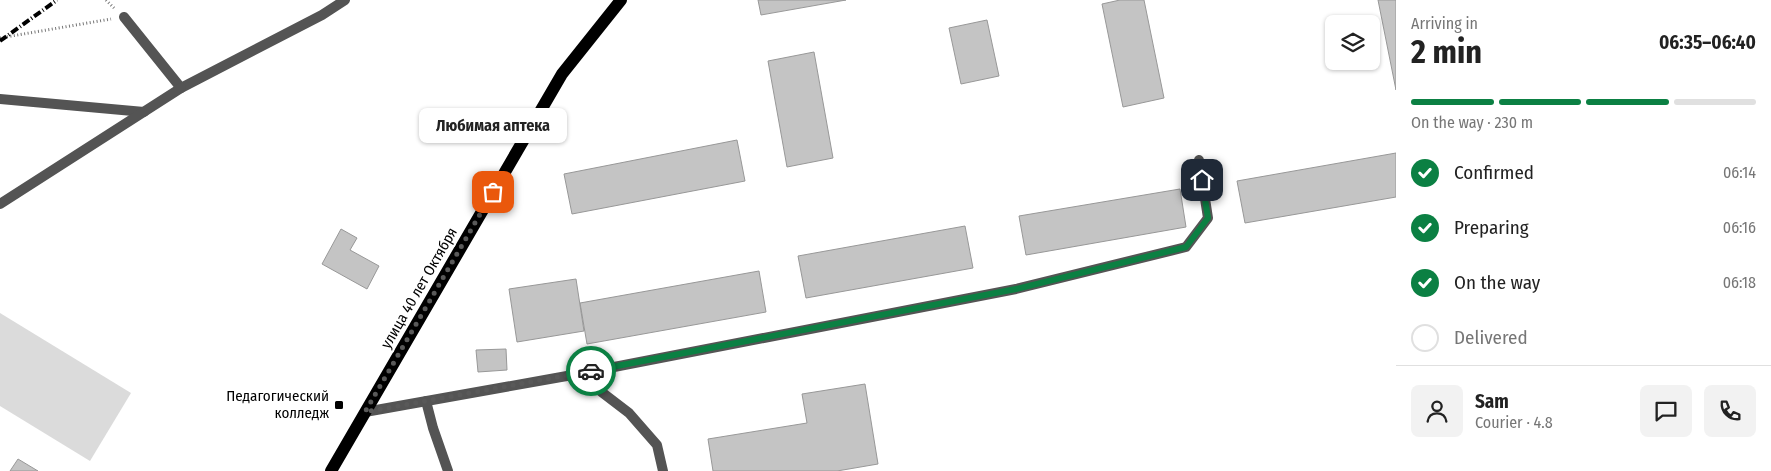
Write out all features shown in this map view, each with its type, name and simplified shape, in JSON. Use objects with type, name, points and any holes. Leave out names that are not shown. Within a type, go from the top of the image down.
[{"type":"main road","name":"улица 40 лет Октября","points":[[331,471],[562,74],[621,0]]},
{"type":"street","points":[[0,204],[181,88],[322,15],[345,0]]},
{"type":"street","points":[[124,17],[181,88]]},
{"type":"street","points":[[0,98],[144,112]]},
{"type":"street","points":[[365,412],[578,374],[1016,289],[1186,247],[1208,218],[1199,160]]},
{"type":"street","points":[[578,374],[629,413],[658,444],[663,471]]},
{"type":"street","points":[[426,401],[448,471]]},
{"type":"path","points":[[0,38],[124,17]]},
{"type":"shaded area","points":[[0,313],[131,393],[90,461],[0,406]]},
{"type":"building","points":[[758,0],[846,0],[761,15]]},
{"type":"building","points":[[1120,0],[1144,0],[1164,98],[1123,107],[1102,4]]},
{"type":"building","points":[[1378,0],[1396,0],[1396,90]]},
{"type":"building","points":[[987,20],[999,76],[961,84],[949,28]]},
{"type":"building","points":[[814,52],[833,158],[787,167],[768,61]]},
{"type":"building","points":[[737,140],[745,181],[572,214],[564,174]]},
{"type":"building","points":[[1396,153],[1396,197],[1245,223],[1237,181]]},
{"type":"building","points":[[1180,189],[1186,227],[1026,255],[1019,216]]},
{"type":"building","points":[[965,226],[973,268],[806,298],[798,256]]},
{"type":"building","points":[[341,229],[357,238],[350,250],[379,266],[367,289],[322,264]]},
{"type":"building","points":[[759,271],[766,312],[587,344],[580,303]]},
{"type":"building","points":[[576,279],[584,331],[517,342],[509,289]]},
{"type":"building","points":[[506,349],[507,370],[478,372],[476,350]]},
{"type":"building","points":[[865,384],[878,464],[837,471],[713,471],[708,439],[807,423],[802,394]]},
{"type":"building","points":[[18,459],[38,471],[10,471]]},
{"type":"railway","points":[[0,41],[57,0]]},
{"type":"way so far","points":[[493,192],[365,412],[591,371]]},
{"type":"place","name":"Любимая аптека","points":[[493,192]]},
{"type":"place","name":"Педагогический колледж","points":[[339,405]]},
{"type":"route","points":[[591,371],[1016,289],[1186,247],[1208,218],[1202,180]]}]
